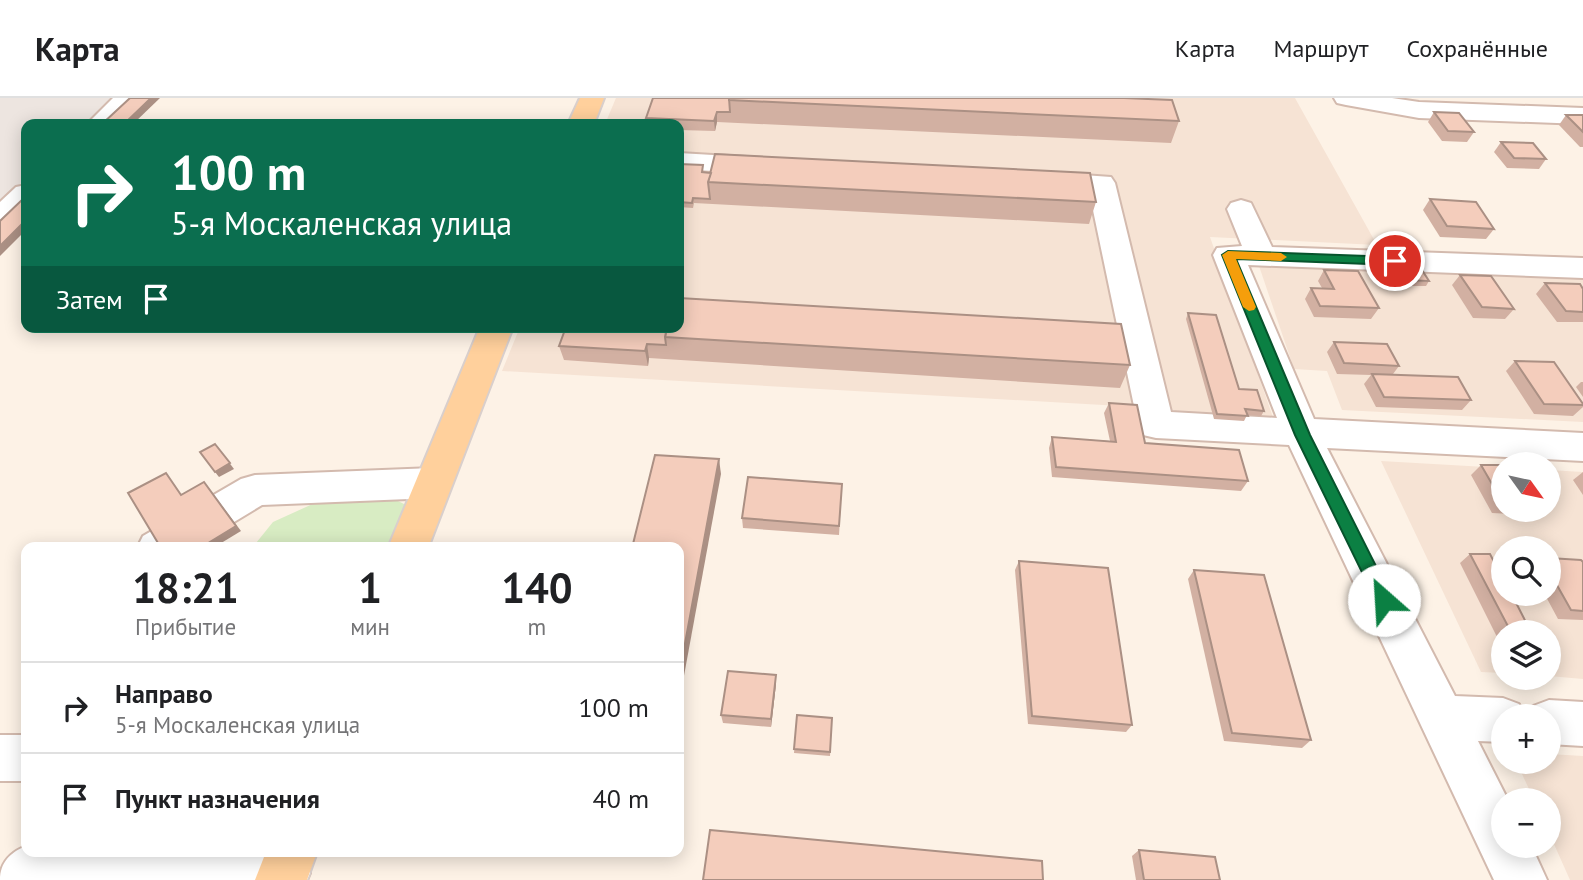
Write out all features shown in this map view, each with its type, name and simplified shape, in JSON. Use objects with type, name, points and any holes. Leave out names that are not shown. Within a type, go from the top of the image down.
[{"type":"main road","points":[[583,119],[592,98]]},
{"type":"main road","points":[[410,542],[495,333]]},
{"type":"street","points":[[105,119],[127,98]]},
{"type":"street","points":[[1346,98],[1419,110],[1583,116]]},
{"type":"street","points":[[684,161],[788,167]]},
{"type":"street","points":[[1020,178],[1101,183],[1121,329],[1156,425],[1302,435],[1583,447]]},
{"type":"street","points":[[0,218],[21,199]]},
{"type":"street","points":[[1241,209],[1245,255],[1302,435],[1491,818]]},
{"type":"street","points":[[1245,255],[1583,268]]},
{"type":"street","points":[[167,542],[256,490],[433,482]]},
{"type":"street","points":[[1442,718],[1491,720]]},
{"type":"street","points":[[1561,723],[1583,724]]},
{"type":"street","points":[[0,758],[21,758]]},
{"type":"street","points":[[1511,858],[1521,880]]},
{"type":"street","points":[[23,880],[30,870],[286,868]]},
{"type":"shaded area","points":[[0,98],[115,98],[92,119],[21,119],[21,184],[0,203]]},
{"type":"shaded area","points":[[616,98],[1295,98],[1377,245],[1210,237],[1276,426],[1141,418],[1138,407],[502,371],[518,333],[684,333],[684,119],[607,119]]},
{"type":"shaded area","points":[[1258,263],[1583,279],[1583,422],[1342,410],[1327,371],[1294,369]]},
{"type":"shaded area","points":[[1381,461],[1491,467],[1491,522],[1561,522],[1561,471],[1583,472],[1583,679],[1561,677],[1561,620],[1491,620],[1491,672],[1481,672]]},
{"type":"shaded area","points":[[1561,755],[1583,756],[1583,880],[1570,880],[1560,858],[1561,788],[1528,788],[1522,774],[1561,774]]},
{"type":"green space","points":[[396,500],[410,511],[398,542],[257,542],[273,522],[317,502]]},
{"type":"building","points":[[130,98],[151,98],[129,119],[107,119]]},
{"type":"building","points":[[653,98],[729,98],[730,112],[717,112],[714,121],[646,118]]},
{"type":"building","points":[[729,100],[1172,100],[1179,121]]},
{"type":"building","points":[[1434,112],[1459,113],[1474,132],[1448,131]]},
{"type":"building","points":[[1566,115],[1583,115],[1583,132]]},
{"type":"building","points":[[1501,142],[1533,143],[1546,159],[1514,158]]},
{"type":"building","points":[[715,154],[1090,173],[1096,202],[708,182]]},
{"type":"building","points":[[684,164],[703,165],[702,172],[711,173],[708,182],[710,199],[693,198],[692,203],[684,202]]},
{"type":"building","points":[[1430,199],[1476,202],[1494,229],[1447,226]]},
{"type":"building","points":[[21,201],[21,225],[0,246],[0,221]]},
{"type":"building","points":[[1393,266],[1420,267],[1429,281],[1402,280]]},
{"type":"building","points":[[1324,270],[1358,271],[1379,308],[1320,306],[1311,288],[1334,289]]},
{"type":"building","points":[[1460,275],[1491,276],[1514,309],[1482,307]]},
{"type":"building","points":[[1545,283],[1580,284],[1583,289],[1583,312],[1566,311]]},
{"type":"building","points":[[684,298],[1121,324],[1130,365],[665,337],[666,333],[684,333]]},
{"type":"building","points":[[1188,313],[1216,315],[1239,389],[1257,390],[1264,411],[1245,409],[1248,416],[1217,414]]},
{"type":"building","points":[[564,333],[666,333],[666,345],[647,344],[645,351],[559,346]]},
{"type":"building","points":[[1334,342],[1387,344],[1399,366],[1344,363]]},
{"type":"building","points":[[1515,361],[1554,362],[1583,405],[1544,404]]},
{"type":"building","points":[[1372,374],[1458,377],[1471,400],[1384,397]]},
{"type":"building","points":[[1109,403],[1137,405],[1145,443],[1239,450],[1248,481],[1056,467],[1052,437],[1116,442]]},
{"type":"building","points":[[215,444],[230,463],[215,472],[200,452]]},
{"type":"building","points":[[655,455],[719,459],[684,649],[684,542],[633,542]]},
{"type":"building","points":[[1481,465],[1491,465],[1491,482]]},
{"type":"building","points":[[166,473],[181,495],[204,482],[236,526],[210,542],[157,542],[128,493]]},
{"type":"building","points":[[748,477],[842,484],[839,526],[742,518]]},
{"type":"building","points":[[1470,554],[1490,554],[1491,594]]},
{"type":"building","points":[[1561,559],[1583,562],[1583,611],[1571,610],[1561,592]]},
{"type":"building","points":[[1019,561],[1108,568],[1132,725],[1032,716]]},
{"type":"building","points":[[1194,570],[1264,575],[1311,740],[1232,733]]},
{"type":"building","points":[[1497,606],[1518,606],[1525,620],[1505,620]]},
{"type":"building","points":[[728,671],[776,675],[771,719],[721,715]]},
{"type":"building","points":[[797,715],[832,718],[830,752],[794,749]]},
{"type":"building","points":[[710,830],[1042,861],[1043,880],[703,880]]},
{"type":"building","points":[[1139,850],[1215,857],[1220,880],[1144,880]]},
{"type":"slow traffic","points":[[1249,307],[1228,255],[1281,257]]},
{"type":"route","points":[[1384,600],[1302,435],[1228,255],[1395,261]]}]
